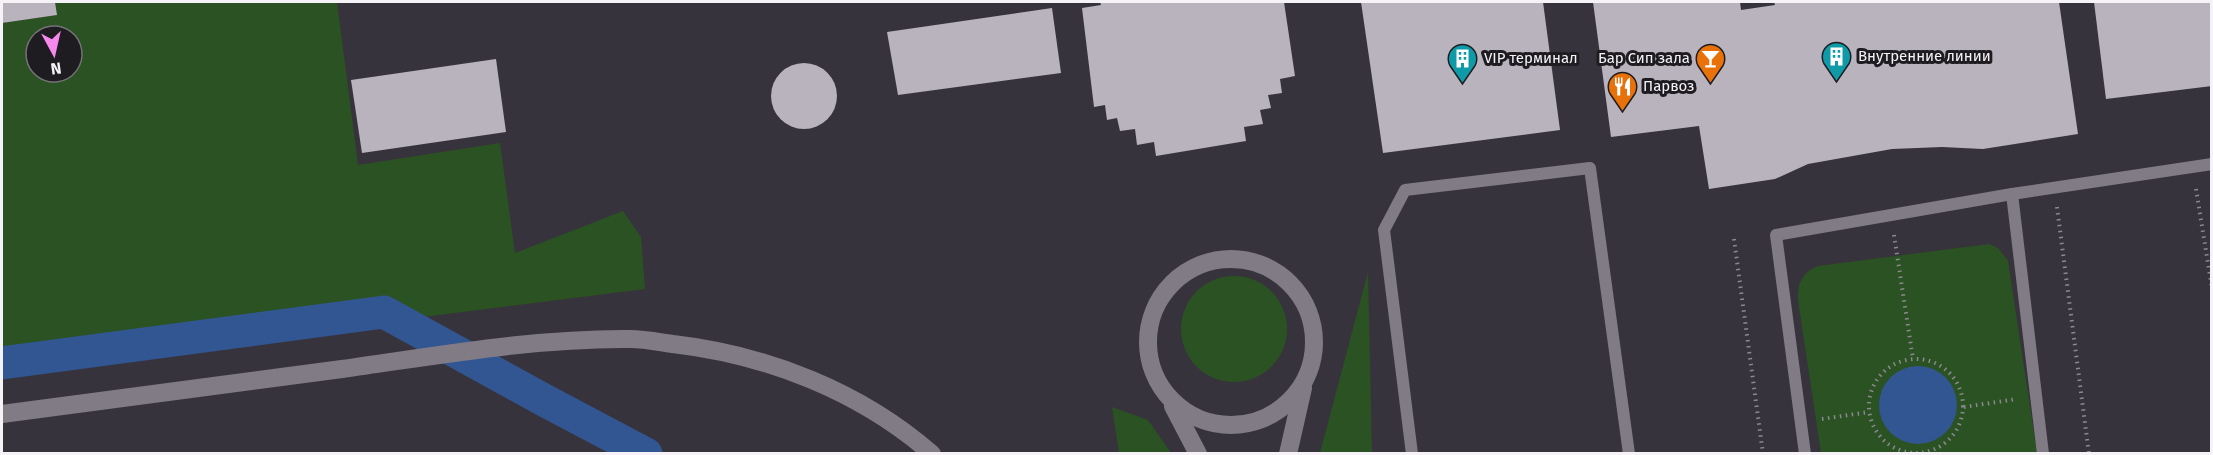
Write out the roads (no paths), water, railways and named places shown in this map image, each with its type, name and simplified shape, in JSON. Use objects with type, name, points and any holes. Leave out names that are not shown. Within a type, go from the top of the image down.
[{"type":"street","points":[[1198,453],[1155,378],[1147,352],[1148,327],[1156,303],[1172,282],[1193,267],[1217,259],[1244,259],[1270,267],[1291,283],[1306,305],[1314,330],[1314,357],[1305,382],[1288,453]]},
{"type":"street","points":[[2,414],[523,344],[631,339],[705,347],[765,362],[815,381],[864,405],[932,453]]},
{"type":"street","points":[[1169,399],[1190,416],[1198,419],[1215,424],[1242,425],[1267,418],[1289,403],[1305,382]]},
{"type":"lane","points":[[1805,453],[1776,235],[2012,194],[2211,165]]},
{"type":"lane","points":[[1412,453],[1384,230],[1405,190],[1590,168],[1629,453]]},
{"type":"lane","points":[[2012,194],[2043,453]]},
{"type":"water","points":[[1910,366],[1926,366],[1940,372],[1951,383],[1957,397],[1957,413],[1951,427],[1940,438],[1926,444],[1910,444],[1896,438],[1885,427],[1879,413],[1879,397],[1885,383],[1896,372]]},
{"type":"waterway","points":[[2,363],[384,312],[646,454]]},
{"type":"place","name":"Внутренние линии","points":[[1837,82]]},
{"type":"place","name":"VIP терминал","points":[[1463,84]]},
{"type":"place","name":"Бар Сип зала","points":[[1711,84]]},
{"type":"place","name":"Парвоз","points":[[1622,112]]}]
